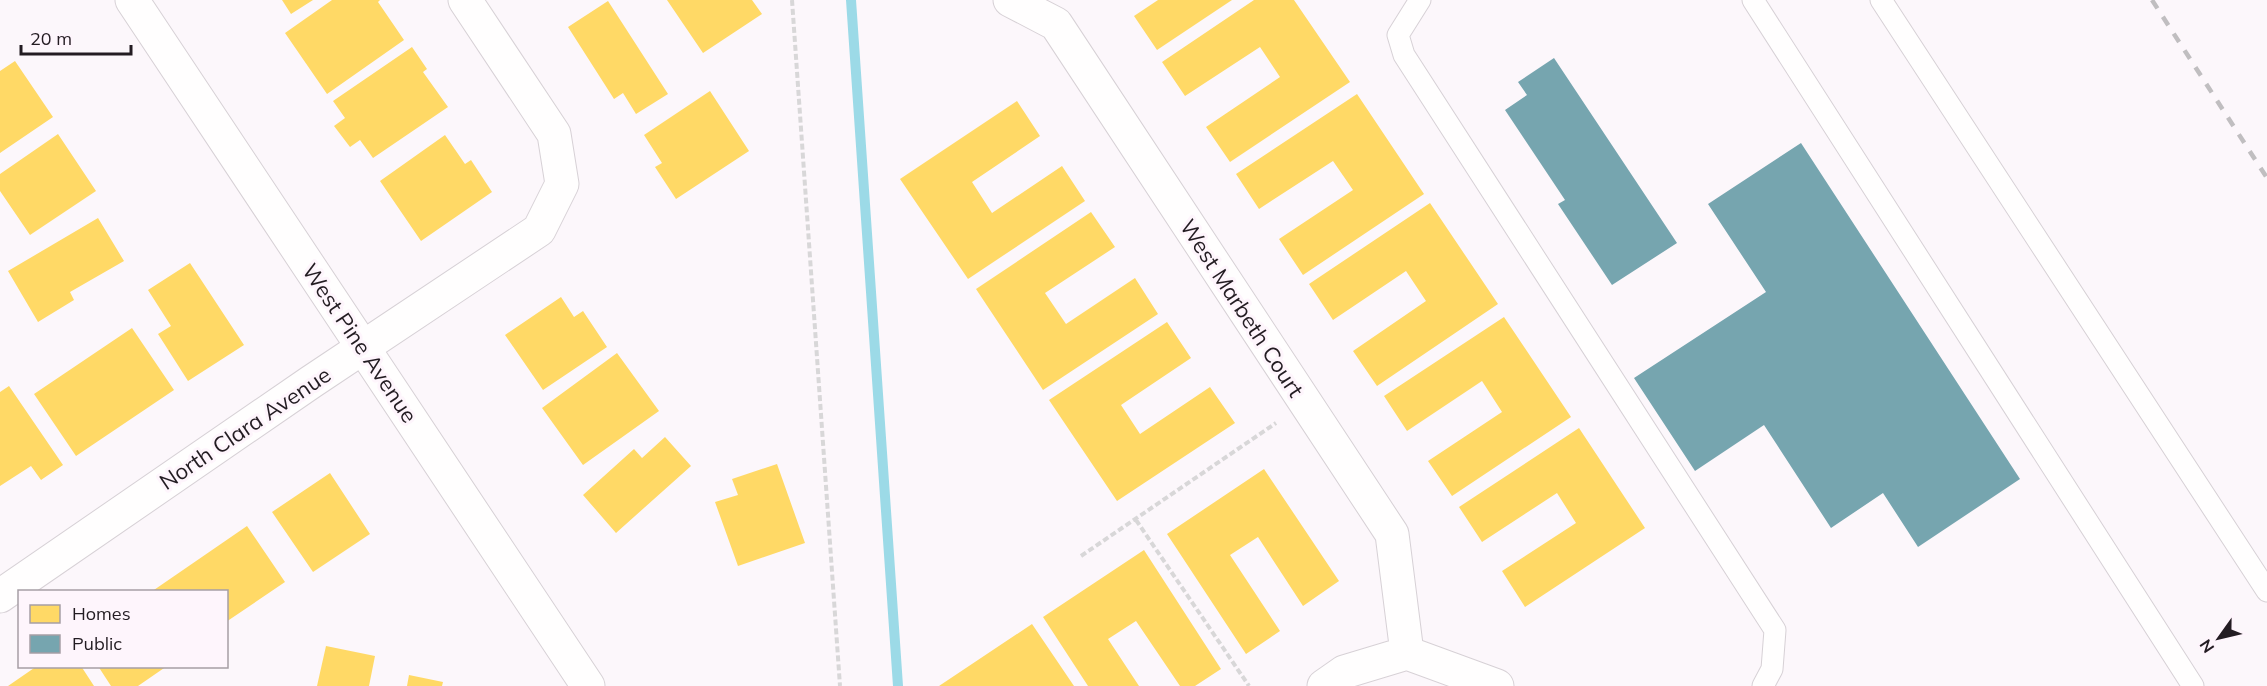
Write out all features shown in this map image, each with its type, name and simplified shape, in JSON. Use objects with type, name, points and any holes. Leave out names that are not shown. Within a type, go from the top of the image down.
[{"type":"street","name":"West Pine Avenue","points":[[132,0],[588,686]]},
{"type":"street","name":"North Clara Avenue","points":[[0,596],[362,348],[539,230],[562,184],[554,134],[465,0]]},
{"type":"street","name":"West Marbeth Court","points":[[1010,0],[1056,24],[1392,534],[1407,653]]},
{"type":"street","points":[[1323,686],[1344,672],[1407,653],[1497,686]]},
{"type":"lane","points":[[1420,0],[1398,35],[1404,55],[1775,630],[1772,669],[1763,686]]},
{"type":"lane","points":[[1753,0],[2193,686]]},
{"type":"lane","points":[[1881,0],[2267,591]]},
{"type":"path","points":[[792,0],[840,686]]},
{"type":"path","points":[[1081,556],[1305,404]]},
{"type":"path","points":[[1136,520],[1249,686]]},
{"type":"building: Homes","points":[[282,0],[313,0],[291,14]]},
{"type":"building: Homes","points":[[332,0],[380,0],[378,2],[404,40],[327,94],[285,33]]},
{"type":"building: Homes","points":[[667,0],[752,0],[762,14],[703,53]]},
{"type":"building: Homes","points":[[1158,0],[1232,0],[1157,50],[1134,16]]},
{"type":"building: Homes","points":[[1254,0],[1294,0],[1350,82],[1230,162],[1206,127],[1280,77],[1260,47],[1185,96],[1162,62]]},
{"type":"building: Homes","points":[[608,1],[668,94],[636,114],[623,93],[614,99],[568,27]]},
{"type":"building: Homes","points":[[412,47],[427,69],[423,72],[448,107],[373,158],[360,140],[350,147],[334,126],[345,118],[333,101]]},
{"type":"building: Homes","points":[[15,61],[53,117],[0,153],[0,71]]},
{"type":"building: Homes","points":[[710,91],[749,151],[676,199],[655,167],[662,163],[644,135]]},
{"type":"building: Homes","points":[[1357,94],[1424,194],[1303,275],[1279,239],[1353,190],[1333,161],[1259,209],[1236,174]]},
{"type":"building: Homes","points":[[1017,101],[1040,136],[972,182],[992,213],[1062,166],[1085,201],[968,279],[900,179]]},
{"type":"building: Homes","points":[[58,134],[96,191],[30,235],[0,191],[0,174]]},
{"type":"building: Homes","points":[[445,135],[465,164],[471,160],[492,192],[421,241],[380,181]]},
{"type":"building: Homes","points":[[1430,203],[1498,304],[1377,386],[1353,351],[1426,301],[1406,271],[1333,320],[1309,284]]},
{"type":"building: Homes","points":[[1091,212],[1115,247],[1045,293],[1066,324],[1135,278],[1158,314],[1043,390],[976,289]]},
{"type":"building: Homes","points":[[98,218],[124,261],[70,292],[74,300],[38,322],[8,271]]},
{"type":"building: Homes","points":[[190,263],[244,345],[188,381],[158,334],[171,326],[148,290]]},
{"type":"building: Homes","points":[[561,297],[574,317],[583,311],[607,347],[543,390],[505,335]]},
{"type":"building: Homes","points":[[1504,317],[1571,417],[1452,496],[1428,461],[1502,412],[1482,381],[1407,431],[1384,396]]},
{"type":"building: Homes","points":[[1167,322],[1191,358],[1121,405],[1140,434],[1210,387],[1235,423],[1117,501],[1049,400]]},
{"type":"building: Homes","points":[[132,328],[174,390],[76,456],[34,394]]},
{"type":"building: Homes","points":[[617,353],[659,411],[583,465],[542,408]]},
{"type":"building: Homes","points":[[9,386],[63,465],[41,480],[31,466],[0,486],[0,392]]},
{"type":"building: Homes","points":[[1579,428],[1645,528],[1525,607],[1502,571],[1576,523],[1557,493],[1482,542],[1459,507]]},
{"type":"building: Homes","points":[[665,437],[691,466],[616,533],[583,495],[634,449],[642,458]]},
{"type":"building: Homes","points":[[777,464],[805,543],[738,566],[715,502],[738,495],[732,479]]},
{"type":"building: Homes","points":[[1264,469],[1339,581],[1303,606],[1258,537],[1230,555],[1280,631],[1246,654],[1167,534]]},
{"type":"building: Homes","points":[[330,473],[370,534],[313,572],[272,512]]},
{"type":"building: Homes","points":[[247,526],[285,582],[228,621],[228,590],[154,590]]},
{"type":"building: Homes","points":[[1144,550],[1221,669],[1195,686],[1180,686],[1136,621],[1108,639],[1139,686],[1088,686],[1043,617]]},
{"type":"building: Homes","points":[[1032,624],[1074,686],[939,686]]},
{"type":"building: Homes","points":[[326,646],[375,656],[369,686],[317,686]]},
{"type":"building: Homes","points":[[34,668],[82,668],[94,686],[8,686]]},
{"type":"building: Homes","points":[[99,668],[164,668],[138,686],[111,686]]},
{"type":"building: Homes","points":[[409,675],[443,682],[442,686],[407,686]]},
{"type":"building: Public","points":[[1554,58],[1677,243],[1612,285],[1558,204],[1565,200],[1505,110],[1527,95],[1518,82]]},
{"type":"building: Public","points":[[1801,143],[2020,479],[1918,547],[1883,493],[1831,528],[1764,425],[1695,471],[1634,378],[1766,292],[1708,204]]},
{"type":"waterway","points":[[851,0],[898,686]]},
{"type":"railway","points":[[2152,0],[2267,178]]}]
